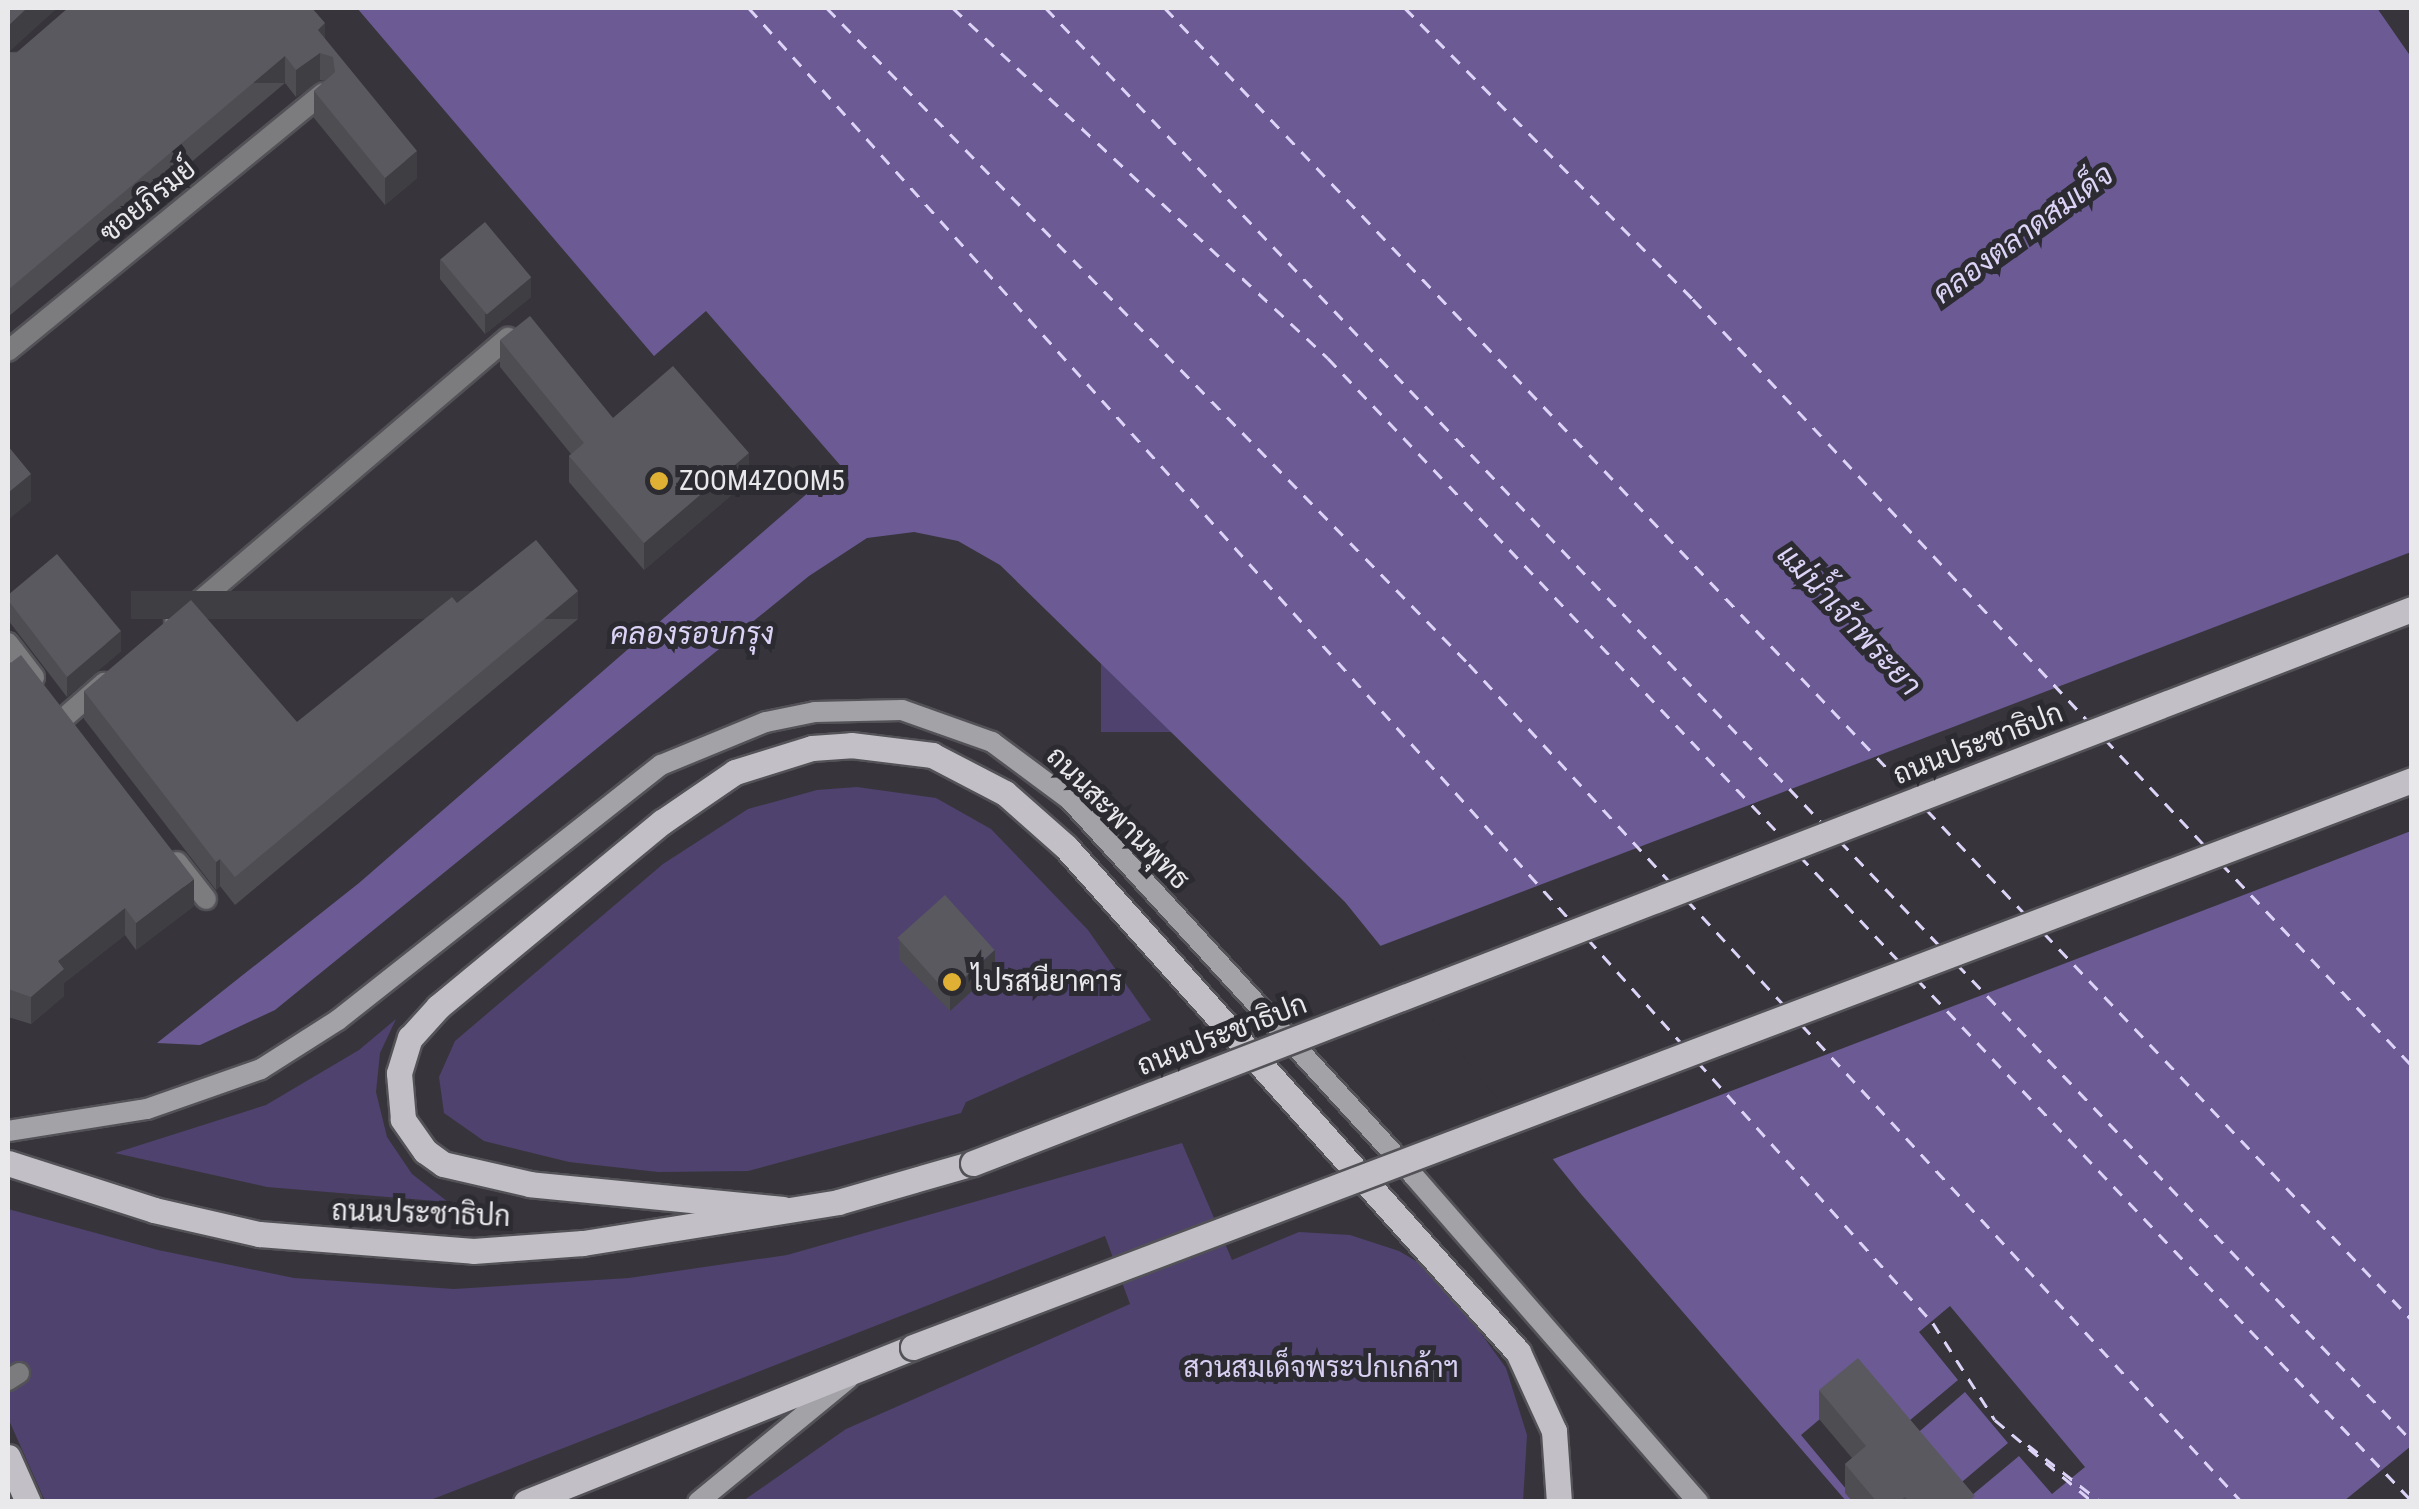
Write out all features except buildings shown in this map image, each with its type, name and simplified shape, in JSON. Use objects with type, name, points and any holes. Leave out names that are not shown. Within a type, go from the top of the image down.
[{"type":"main road","name":"ถนนประชาธิปก","points":[[8,1164],[242,1230],[361,1245],[473,1251],[583,1243],[838,1202],[972,1163],[2412,610]]},
{"type":"main road","points":[[783,1209],[530,1184],[444,1164],[424,1151],[403,1119],[399,1073],[410,1038],[438,1007],[662,822],[735,772],[832,746],[932,756],[1005,793],[1066,847],[1518,1352],[1554,1431],[1559,1502]]},
{"type":"main road","points":[[526,1502],[913,1347],[2412,780]]},
{"type":"main road","points":[[8,1457],[28,1502]]},
{"type":"street","name":"ซอยภิรมย์","points":[[8,351],[323,93]]},
{"type":"street","points":[[153,641],[508,338]]},
{"type":"street","points":[[8,643],[70,724],[124,666]]},
{"type":"street","name":"ถนนสะพานพุทธ","points":[[8,1131],[147,1109],[260,1069],[338,1020],[661,765],[766,722],[815,712],[902,710],[992,742],[1070,800],[1440,1204],[1698,1502]]},
{"type":"street","points":[[158,838],[206,899]]},
{"type":"street","points":[[698,1502],[863,1367]]},
{"type":"green space","points":[[1101,661],[2411,661],[2411,732],[1101,732]]},
{"type":"green space","points":[[857,787],[936,798],[991,829],[1088,930],[1151,1020],[966,1102],[961,1113],[748,1171],[658,1172],[569,1162],[484,1141],[444,1113],[439,1077],[455,1041],[663,864],[748,809],[817,790]]},
{"type":"green space","points":[[396,1019],[380,1053],[376,1092],[387,1137],[412,1174],[448,1202],[267,1187],[115,1153],[266,1105],[359,1050]]},
{"type":"green space","name":"สวนสมเด็จพระปกเกล้าฯ","points":[[1182,1143],[1232,1260],[1299,1232],[1350,1235],[1399,1251],[1438,1274],[1506,1368],[1527,1435],[1523,1502],[743,1501],[846,1429],[1130,1304],[1105,1236],[428,1501],[45,1501],[8,1418],[8,1209],[158,1250],[294,1278],[454,1289],[629,1278],[787,1255]]},
{"type":"water","points":[[357,8],[2377,8],[2411,57],[2411,1501],[1846,1501],[1581,1194],[1345,902],[1000,565],[958,541],[914,532],[867,538],[809,576],[275,1010],[200,1045],[157,1043],[359,883],[840,465],[706,311],[654,356]]},
{"type":"pier","points":[[2411,552],[2411,831],[1548,1161],[1375,948]]},
{"type":"pier","points":[[1950,1306],[2085,1467],[2052,1494],[2019,1456],[1965,1501],[1856,1501],[1801,1435],[1865,1381],[1903,1426],[1958,1380],[1919,1332]],"holes":[[[1965,1392],[2008,1443],[1956,1487],[1913,1437]]]},
{"type":"pier","points":[[2411,1446],[2411,1501],[2344,1501]]},
{"type":"ferry route","points":[[749,8],[1572,922]]},
{"type":"ferry route","points":[[827,8],[1469,664],[1671,883]]},
{"type":"ferry route","points":[[953,8],[1328,358],[1784,839]]},
{"type":"ferry route","points":[[1046,8],[1824,825]]},
{"type":"ferry route","points":[[1165,8],[1907,789]]},
{"type":"ferry route","points":[[1405,8],[1693,299],[2089,722]]},
{"type":"ferry route","points":[[2105,739],[2205,846]]},
{"type":"ferry route","points":[[1927,810],[2024,913]]},
{"type":"ferry route","points":[[1840,841],[1942,948]]},
{"type":"ferry route","points":[[1800,856],[1901,963]]},
{"type":"ferry route","points":[[2221,863],[2412,1066]]},
{"type":"ferry route","points":[[1687,900],[1783,1004]]},
{"type":"ferry route","points":[[2044,933],[2412,1320]]},
{"type":"ferry route","points":[[1588,939],[1683,1045]]},
{"type":"ferry route","points":[[1957,964],[2412,1441]]},
{"type":"ferry route","points":[[1917,979],[2412,1501]]},
{"type":"ferry route","points":[[1802,1025],[2242,1502]]},
{"type":"ferry route","points":[[1698,1062],[1933,1323],[1995,1420],[2093,1502]]},
{"type":"ferry route","points":[[2028,1445],[2101,1502]]},
{"type":"place","name":"ZOOM4ZOOM5","points":[[659,481]]},
{"type":"place","name":"ไปรสนียาคาร","points":[[952,982]]},
{"type":"water label","name":"คลองตลาดสมเด็จ","points":[[2023,234]]},
{"type":"water label","name":"แม่น้ำเจ้าพระยา","points":[[1849,620]]},
{"type":"water label","name":"คลองรอบกรุง","points":[[692,634]]}]
